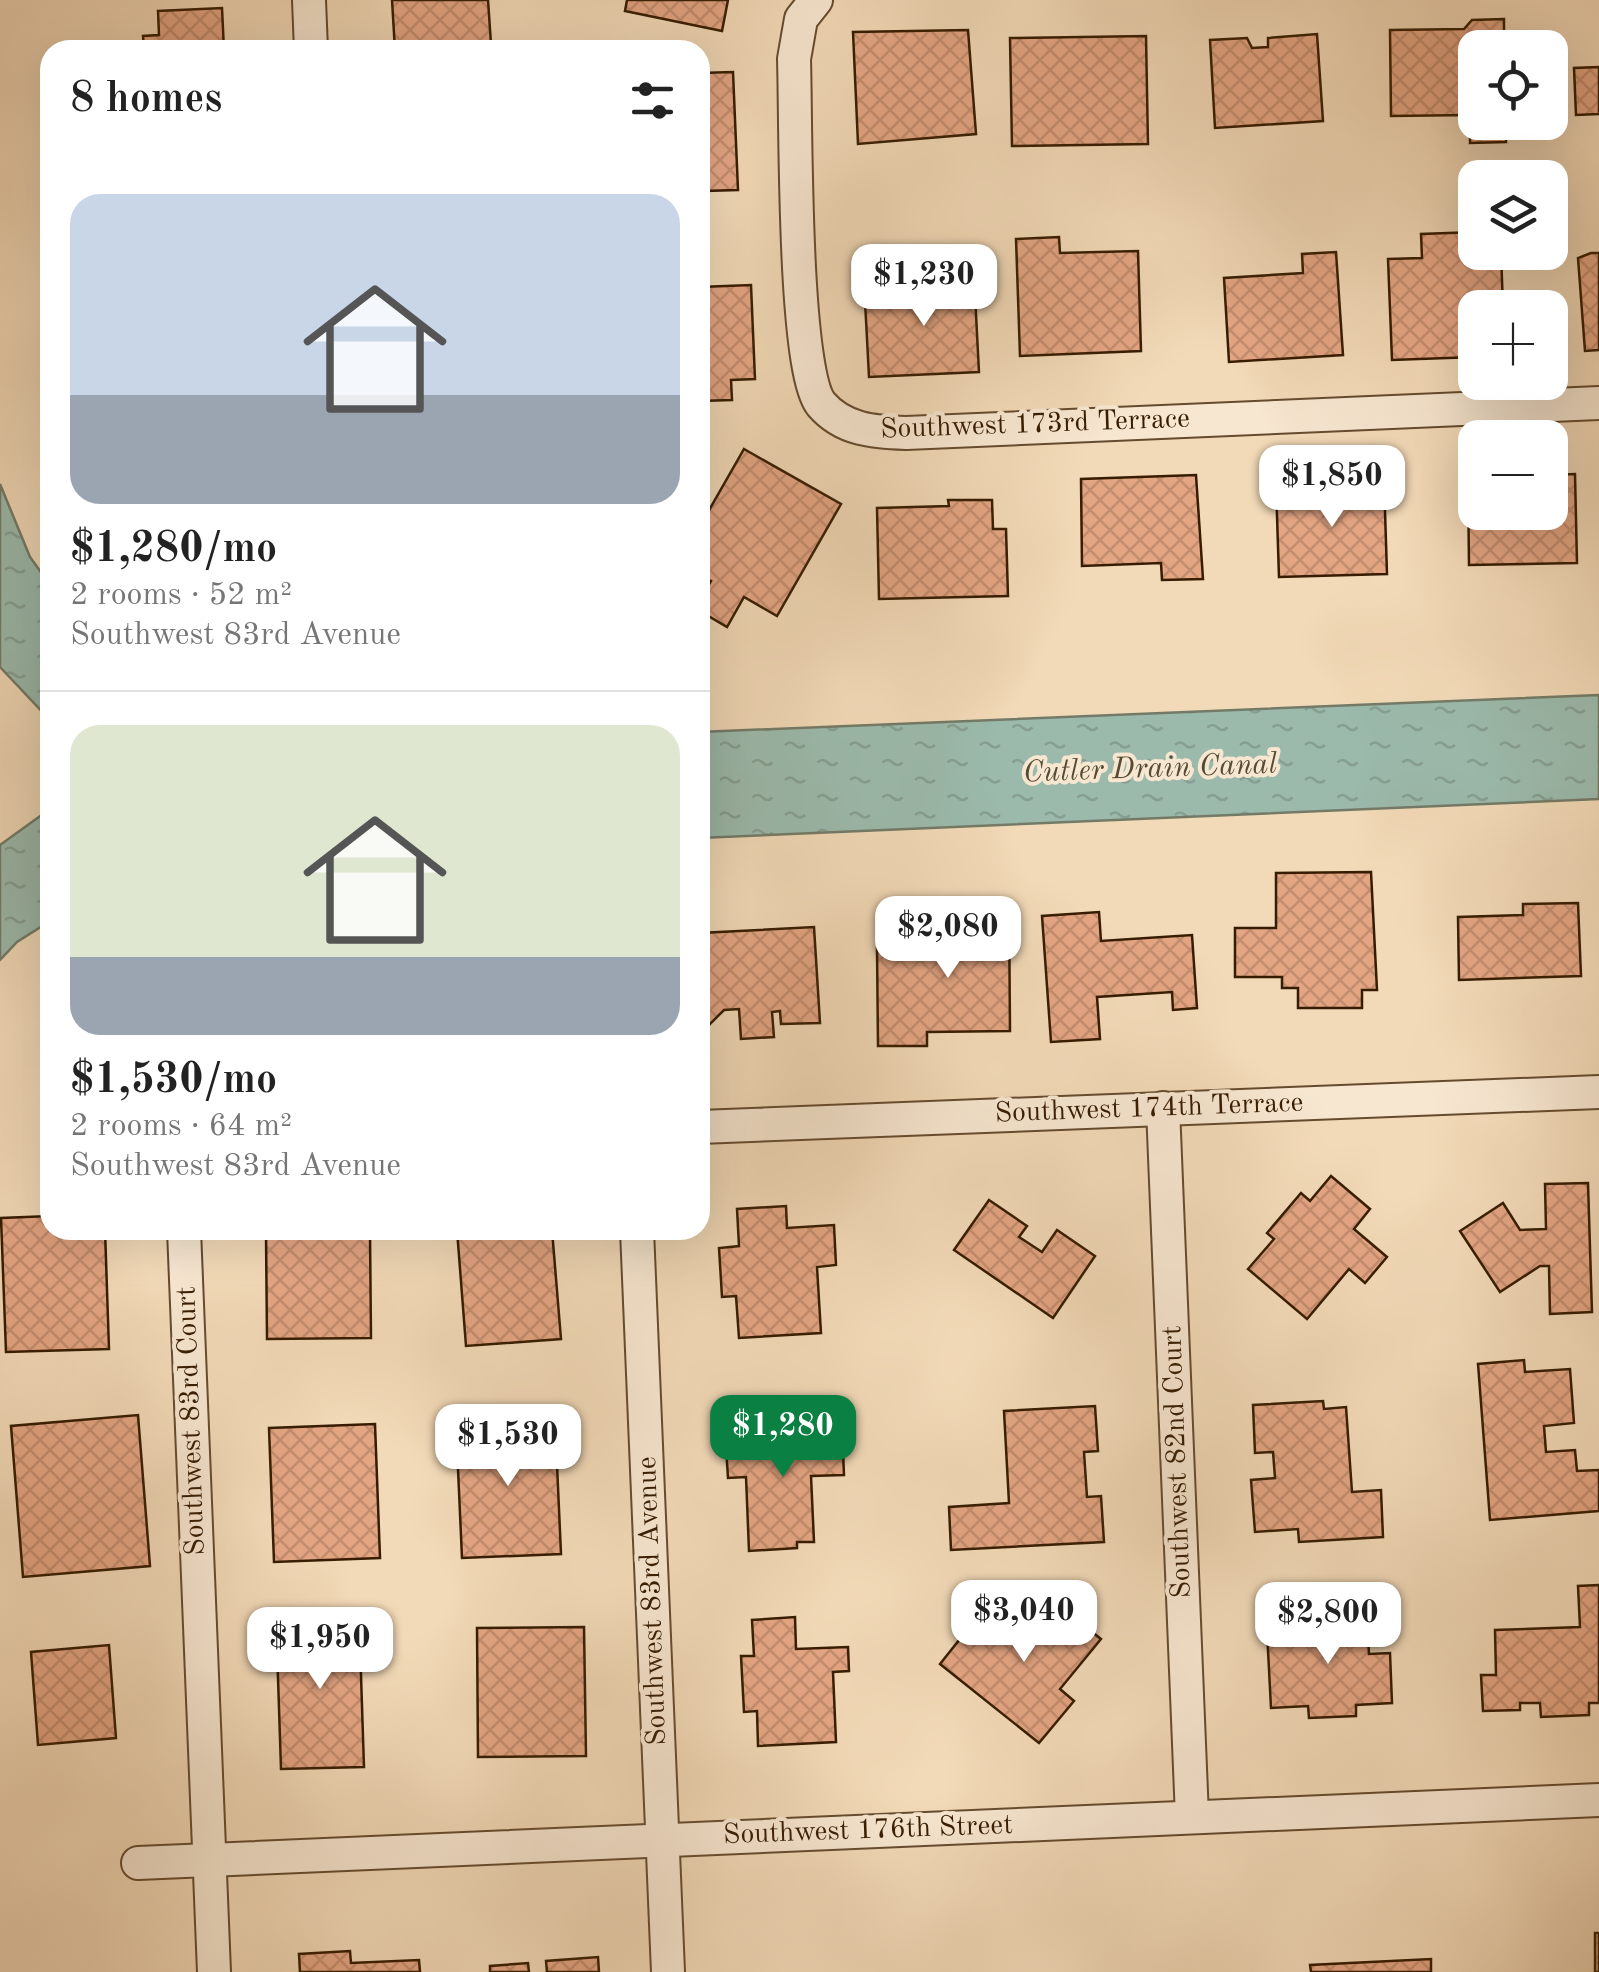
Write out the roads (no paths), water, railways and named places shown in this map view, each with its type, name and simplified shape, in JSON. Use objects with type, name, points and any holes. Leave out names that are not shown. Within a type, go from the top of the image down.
[{"type":"street","points":[[309,0],[311,40]]},
{"type":"street","name":"Southwest 173rd Terrace","points":[[816,0],[801,19],[794,60],[804,342],[814,391],[834,415],[852,427],[906,432],[1599,403]]},
{"type":"street","name":"Southwest 174th Terrace","points":[[710,1127],[1599,1092]]},
{"type":"street","name":"Southwest 82nd Court","points":[[1163,1108],[1192,1817]]},
{"type":"street","name":"Southwest 83rd Court","points":[[184,1240],[214,1972]]},
{"type":"street","name":"Southwest 83rd Avenue","points":[[637,1240],[668,1972]]},
{"type":"street","name":"Southwest 176th Street","points":[[138,1863],[1599,1800]]},
{"type":"water","points":[[0,484],[30,557],[40,571],[40,709],[0,667]]},
{"type":"water","name":"Cutler Drain Canal","points":[[1599,695],[1599,799],[710,838],[710,732]]},
{"type":"water","points":[[40,816],[40,927],[17,942],[0,960],[0,845]]}]
